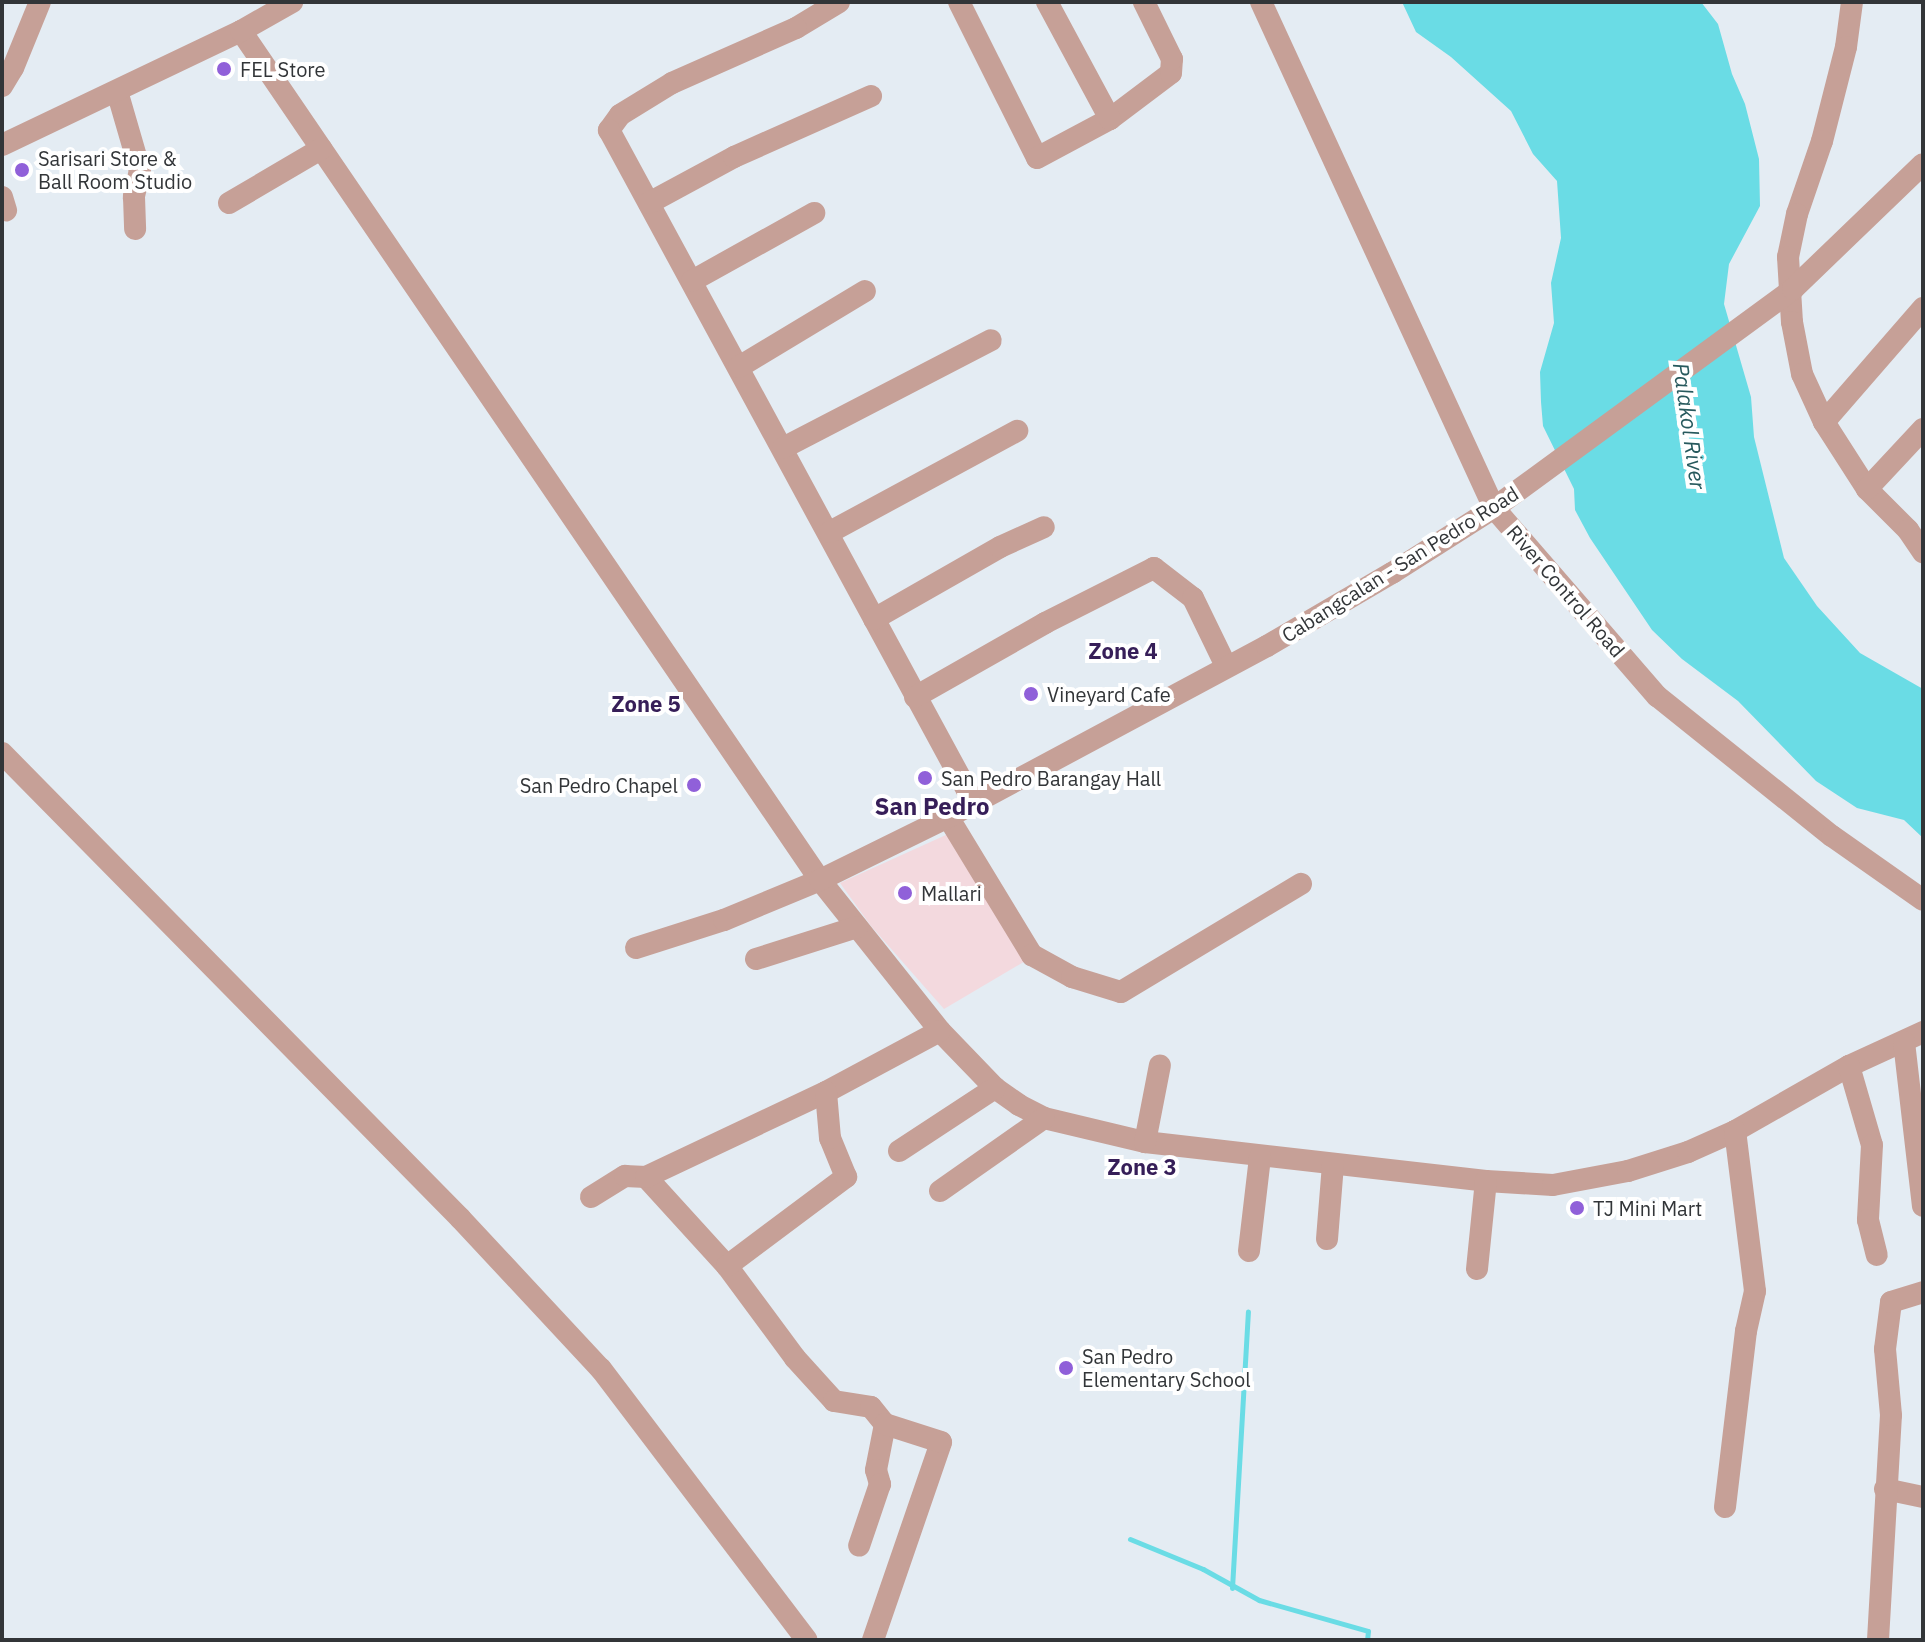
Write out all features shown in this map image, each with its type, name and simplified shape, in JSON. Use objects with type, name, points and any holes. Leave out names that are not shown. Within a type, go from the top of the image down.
[{"type":"street","points":[[2,86],[13,68],[40,2]]},
{"type":"street","points":[[2,145],[241,31],[292,2]]},
{"type":"street","points":[[839,2],[796,28],[672,83],[620,115],[609,130],[830,532],[974,803]]},
{"type":"street","points":[[959,2],[1037,158],[1110,119],[1171,73],[1172,59],[1144,2]]},
{"type":"street","points":[[1047,2],[1110,119]]},
{"type":"street","name":"River Control Road","points":[[1261,2],[1501,502],[1657,696],[1832,836],[1923,900]]},
{"type":"street","points":[[1852,2],[1846,47],[1822,141],[1797,214],[1788,257],[1793,289],[1795,347],[1802,374],[1824,422],[1867,489],[1908,530],[1923,552]]},
{"type":"street","points":[[241,31],[820,880],[940,1031],[995,1088],[1044,1118],[1145,1142],[1486,1181],[1553,1185],[1628,1171],[1688,1152],[1735,1131],[1849,1066],[1914,1037],[1923,1206]]},
{"type":"street","points":[[117,91],[140,170],[134,197],[135,229]]},
{"type":"street","points":[[649,203],[734,157],[871,96]]},
{"type":"street","points":[[229,203],[321,149]]},
{"type":"street","name":"Cabangcalan - San Pedro Road","points":[[636,948],[724,920],[820,880],[948,817],[1380,580],[1501,502],[1793,289],[1923,164]]},
{"type":"street","points":[[692,281],[814,213]]},
{"type":"street","points":[[739,367],[865,291]]},
{"type":"street","points":[[1824,422],[1923,308]]},
{"type":"street","points":[[783,448],[991,340]]},
{"type":"street","points":[[1867,489],[1923,429]]},
{"type":"street","points":[[830,532],[1017,431]]},
{"type":"street","points":[[874,619],[1000,547],[1044,527]]},
{"type":"street","points":[[915,697],[1045,623],[1154,568],[1193,598],[1226,666]]},
{"type":"street","points":[[2,753],[460,1218],[601,1369],[807,1640]]},
{"type":"street","points":[[948,817],[1032,955],[1072,977],[1121,992],[1301,884]]},
{"type":"street","points":[[756,959],[857,927]]},
{"type":"street","points":[[591,1197],[625,1176],[646,1177],[826,1092],[940,1031]]},
{"type":"street","points":[[1145,1142],[1160,1065]]},
{"type":"street","points":[[1849,1066],[1872,1145],[1868,1220],[1877,1255]]},
{"type":"street","points":[[899,1151],[995,1088]]},
{"type":"street","points":[[727,1266],[846,1177],[830,1138],[826,1092]]},
{"type":"street","points":[[940,1191],[1044,1118]]},
{"type":"street","points":[[1725,1507],[1746,1331],[1755,1291],[1735,1131]]},
{"type":"street","points":[[1249,1251],[1260,1157]]},
{"type":"street","points":[[1327,1239],[1333,1164]]},
{"type":"street","points":[[646,1177],[727,1266],[795,1358],[834,1401],[871,1407],[885,1424],[941,1442],[873,1640]]},
{"type":"street","points":[[1477,1269],[1486,1181]]},
{"type":"street","points":[[1878,1640],[1891,1415],[1885,1349],[1891,1302],[1923,1292]]},
{"type":"street","points":[[859,1546],[880,1484],[876,1470],[885,1424]]},
{"type":"street","points":[[1885,1489],[1923,1497]]},
{"type":"shaded area","points":[[948,834],[1027,960],[944,1009],[871,926],[840,883]]},
{"type":"water","name":"Palakol River","points":[[1402,2],[1701,2],[1718,24],[1732,74],[1745,104],[1759,159],[1760,206],[1729,264],[1724,304],[1751,397],[1754,437],[1784,558],[1817,606],[1860,653],[1923,689],[1923,838],[1904,820],[1857,808],[1816,781],[1738,701],[1682,659],[1652,630],[1590,538],[1575,510],[1574,489],[1543,426],[1540,372],[1554,323],[1551,283],[1561,238],[1557,181],[1533,154],[1511,111],[1451,57],[1416,32]]},
{"type":"waterway","points":[[1232,1588],[1248,1311]]},
{"type":"waterway","points":[[1130,1539],[1203,1569],[1259,1600],[1368,1631],[1367,1640]]},
{"type":"place","name":"FEL Store","points":[[224,69]]},
{"type":"place","name":"Sarisari Store & Ball Room Studio","points":[[22,170]]},
{"type":"place","name":"Vineyard Cafe","points":[[1031,694]]},
{"type":"place","name":"San Pedro Barangay Hall","points":[[925,778]]},
{"type":"place","name":"San Pedro Chapel","points":[[694,785]]},
{"type":"place","name":"Mallari","points":[[905,893]]},
{"type":"place","name":"TJ Mini Mart","points":[[1577,1208]]},
{"type":"place","name":"San Pedro Elementary School","points":[[1066,1368]]},
{"type":"district","name":"Zone 4","points":[[1123,651]]},
{"type":"district","name":"Zone 5","points":[[646,704]]},
{"type":"district","name":"San Pedro","points":[[932,807]]},
{"type":"district","name":"Zone 3","points":[[1142,1167]]}]
